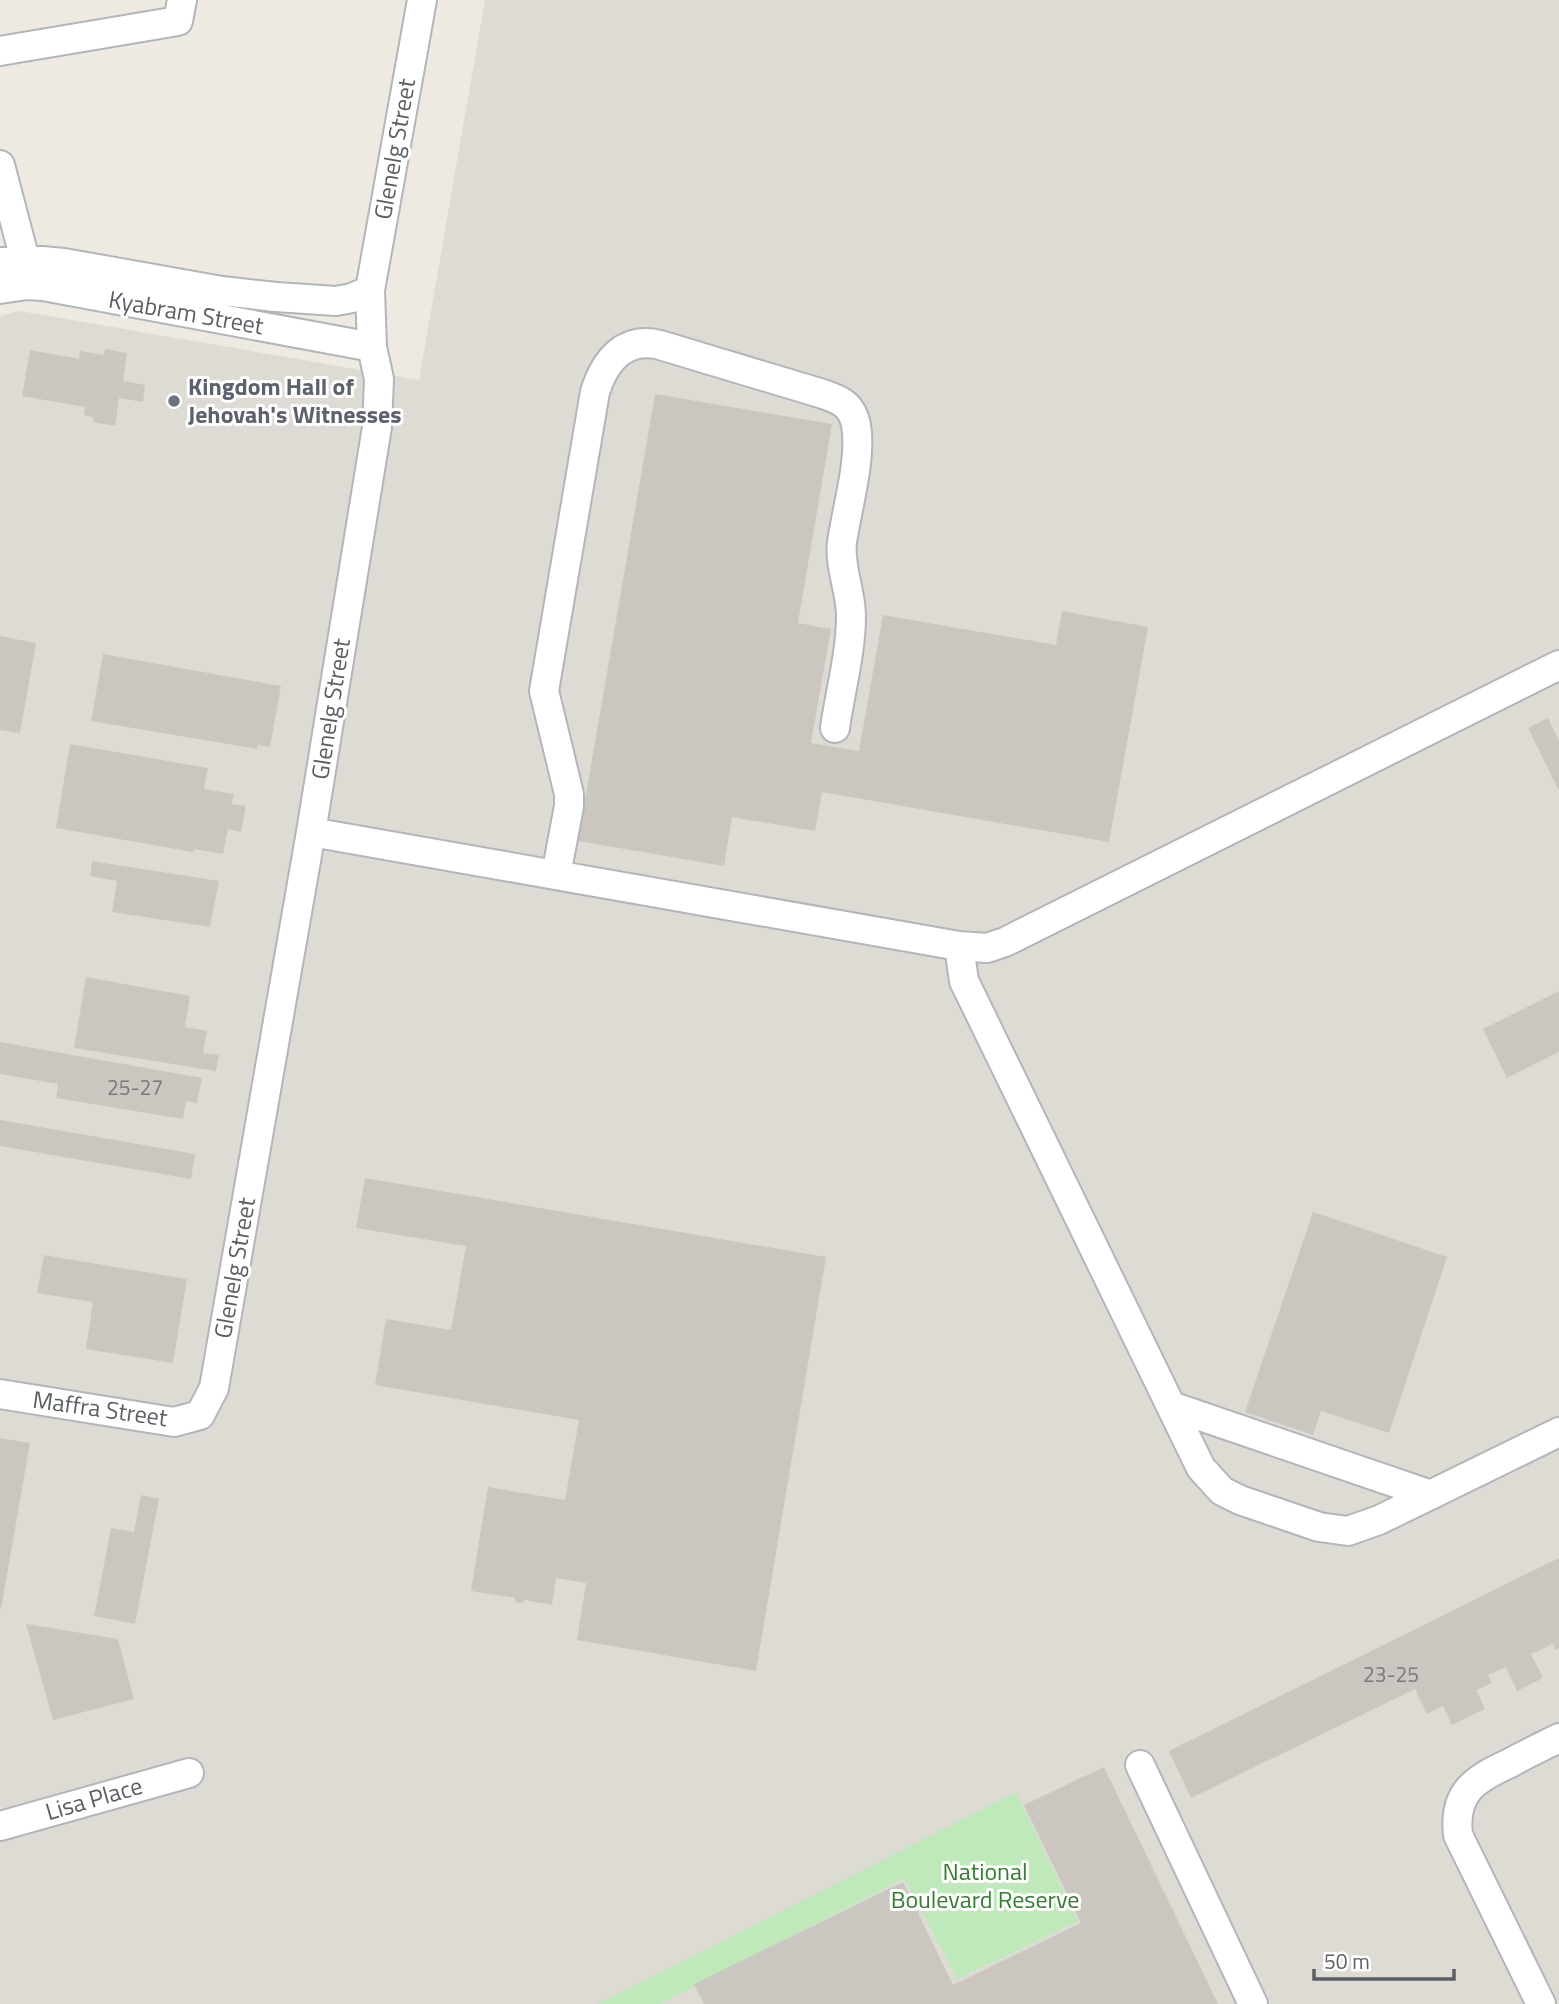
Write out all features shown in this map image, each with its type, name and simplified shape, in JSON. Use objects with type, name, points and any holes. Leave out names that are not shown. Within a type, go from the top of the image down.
[{"type":"street","points":[[0,51],[178,21],[182,0]]},
{"type":"street","name":"Glenelg Street","points":[[200,1415],[214,1388],[311,832],[377,428],[379,379],[372,347],[370,290],[422,0]]},
{"type":"street","points":[[0,165],[13,274]]},
{"type":"street","name":"Kyabram Street","points":[[13,274],[64,263],[222,291],[276,297],[336,301],[370,290]]},
{"type":"street","name":"Kyabram Street","points":[[13,274],[372,347]]},
{"type":"street","points":[[555,875],[569,807],[569,794],[544,691],[591,409],[600,377],[615,357],[632,344],[650,342],[823,394],[850,407],[856,426],[856,448],[842,555],[850,594],[851,618],[835,728]]},
{"type":"street","points":[[311,832],[959,946],[987,948],[1005,942],[1559,665]]},
{"type":"street","points":[[959,946],[964,981],[1201,1468],[1222,1491],[1240,1500],[1335,1531],[1348,1531],[1379,1520],[1559,1432]]},
{"type":"street","name":"Maffra Street","points":[[0,1394],[174,1422],[200,1415]]},
{"type":"street","points":[[1171,1406],[1431,1495]]},
{"type":"street","points":[[1541,2004],[1458,1835],[1457,1820],[1460,1802],[1469,1787],[1483,1776],[1559,1738]]},
{"type":"street","points":[[1140,1765],[1253,2004]]},
{"type":"street","name":"Lisa Place","points":[[0,1826],[188,1773]]},
{"type":"shaded area","points":[[485,0],[1559,0],[1559,2004],[0,2004],[0,316],[20,311],[419,380]]},
{"type":"green space","name":"National Boulevard Reserve","points":[[1016,1792],[1078,1921],[957,1979],[904,1878],[659,2004],[597,2004]]},
{"type":"building","points":[[105,349],[127,353],[123,381],[145,385],[143,402],[119,398],[115,426],[93,422],[93,417],[84,415],[85,407],[22,396],[30,350],[79,359],[80,351],[104,355]]},
{"type":"building","points":[[655,394],[832,424],[798,623],[831,629],[811,743],[859,751],[883,615],[1056,645],[1062,611],[1148,627],[1109,842],[822,792],[815,831],[732,817],[724,866],[578,841]]},
{"type":"building","points":[[0,636],[36,643],[20,733],[0,730]]},
{"type":"building","points":[[103,654],[281,686],[270,747],[258,745],[257,749],[91,721]]},
{"type":"building","points":[[1548,718],[1559,741],[1559,791],[1528,728]]},
{"type":"building","points":[[70,744],[208,768],[204,789],[234,794],[232,804],[246,806],[241,832],[228,829],[223,854],[194,849],[193,852],[56,828]]},
{"type":"building","points":[[92,861],[219,881],[210,927],[112,912],[117,881],[90,876]]},
{"type":"building","points":[[86,977],[190,996],[185,1027],[207,1031],[203,1053],[219,1055],[216,1071],[74,1048]]},
{"type":"building","points":[[1559,991],[1559,1052],[1507,1078],[1483,1029]]},
{"type":"building","points":[[0,1042],[202,1078],[197,1103],[186,1101],[183,1119],[56,1098],[58,1084],[0,1074]]},
{"type":"building","points":[[0,1120],[195,1154],[191,1179],[0,1146]]},
{"type":"building","points":[[365,1178],[826,1257],[756,1671],[577,1640],[586,1583],[556,1578],[552,1605],[524,1600],[523,1603],[515,1602],[515,1598],[471,1591],[488,1487],[565,1500],[579,1420],[375,1385],[386,1319],[451,1330],[466,1246],[356,1228]]},
{"type":"building","points":[[1313,1212],[1447,1257],[1389,1433],[1321,1411],[1313,1435],[1245,1412]]},
{"type":"building","points":[[44,1255],[187,1279],[173,1363],[86,1349],[93,1302],[37,1293]]},
{"type":"building","points":[[0,1438],[30,1443],[1,1609],[0,1609]]},
{"type":"building","points":[[141,1495],[159,1499],[135,1624],[94,1616],[111,1528],[134,1532]]},
{"type":"building","points":[[1559,1558],[1559,1648],[1556,1650],[1553,1644],[1531,1654],[1543,1678],[1517,1691],[1506,1667],[1488,1675],[1492,1683],[1476,1690],[1485,1709],[1452,1725],[1443,1706],[1427,1714],[1415,1689],[1191,1798],[1169,1751]]},
{"type":"building","points":[[26,1624],[118,1639],[134,1699],[53,1720]]},
{"type":"building","points":[[1104,1767],[1218,2004],[704,2004],[694,1984],[903,1882],[953,1985],[1081,1923],[1024,1805]]},
{"type":"place","name":"Kingdom Hall of Jehovah's Witnesses","points":[[174,401]]}]
